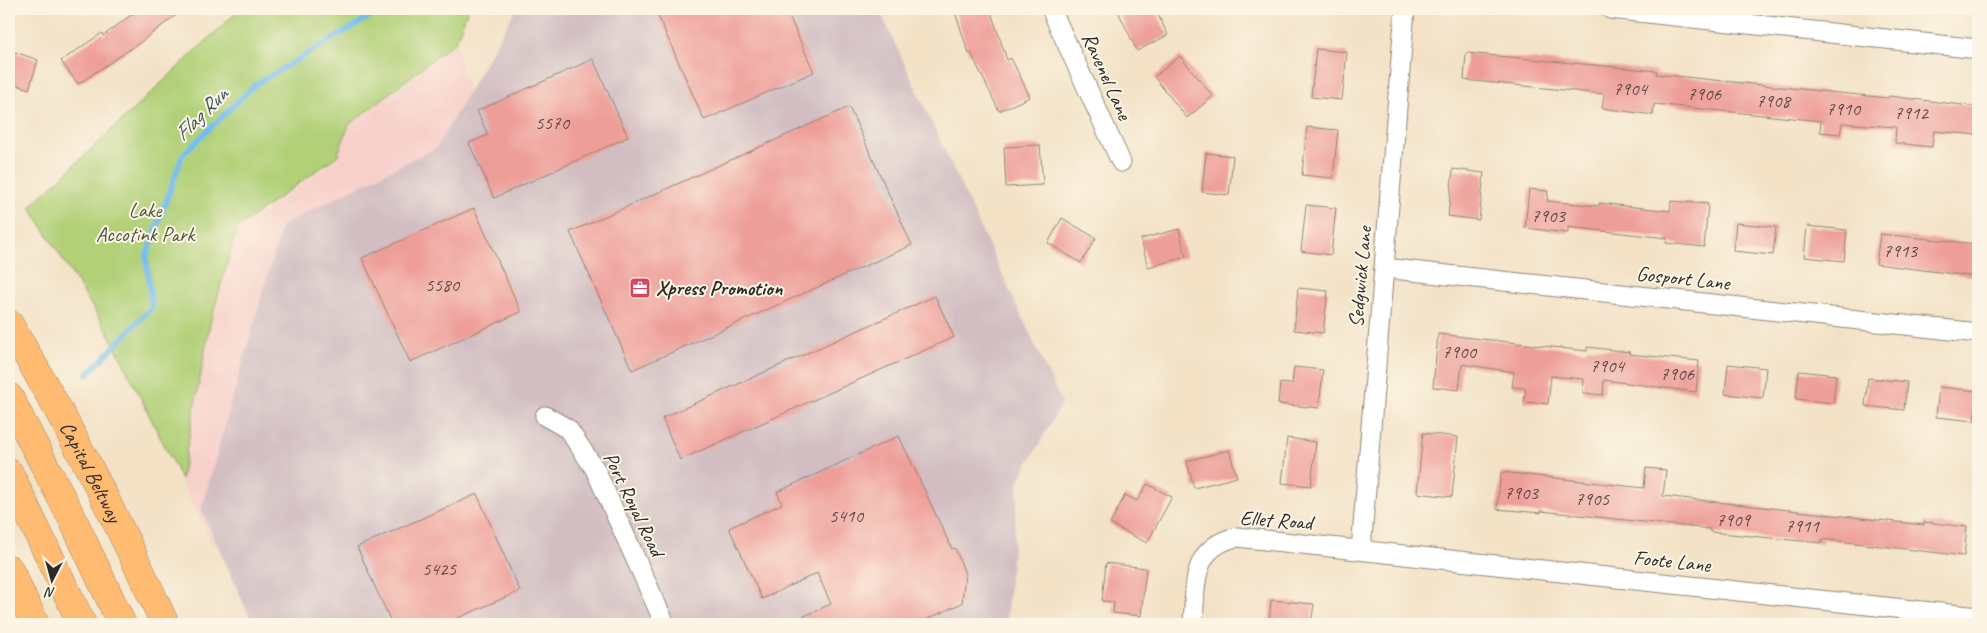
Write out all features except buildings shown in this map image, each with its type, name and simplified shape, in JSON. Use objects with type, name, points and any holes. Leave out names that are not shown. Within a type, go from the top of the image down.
[{"type":"highway","name":"Capital Beltway","points":[[9,324],[74,438],[111,510],[165,624]]},
{"type":"highway","points":[[9,397],[72,518],[122,624]]},
{"type":"highway","points":[[9,473],[82,624]]},
{"type":"highway","points":[[9,569],[35,624]]},
{"type":"street","name":"Ravenel Lane","points":[[1051,9],[1121,162]]},
{"type":"street","name":"Sedgwick Lane","points":[[1360,550],[1405,9]]},
{"type":"street","points":[[1610,9],[1978,49]]},
{"type":"street","name":"Gosport Lane","points":[[1384,268],[1978,333]]},
{"type":"street","name":"Port Royal Road","points":[[545,416],[568,429],[595,469],[665,624]]},
{"type":"street","name":"Ellet Road","points":[[1193,624],[1199,566],[1206,554],[1215,545],[1224,540],[1237,537],[1360,550]]},
{"type":"street","name":"Foote Lane","points":[[1360,550],[1978,618]]},
{"type":"shaded area","points":[[516,9],[879,9],[1062,403],[1019,480],[1006,624],[253,624],[201,509],[282,225],[437,147]]},
{"type":"shaded area","points":[[456,44],[540,374],[507,410],[213,545],[181,481],[211,327],[238,231],[337,159],[349,127]]},
{"type":"green space","name":"Lake Accotink Park","points":[[240,9],[468,9],[456,41],[349,125],[337,156],[237,228],[210,324],[181,479],[108,332],[30,207]]},
{"type":"waterway","name":"Flag Run","points":[[87,375],[152,307],[146,257],[183,154],[255,85],[376,13],[379,9]]},
{"type":"place","name":"Xpress Promotion","points":[[640,288]]}]
